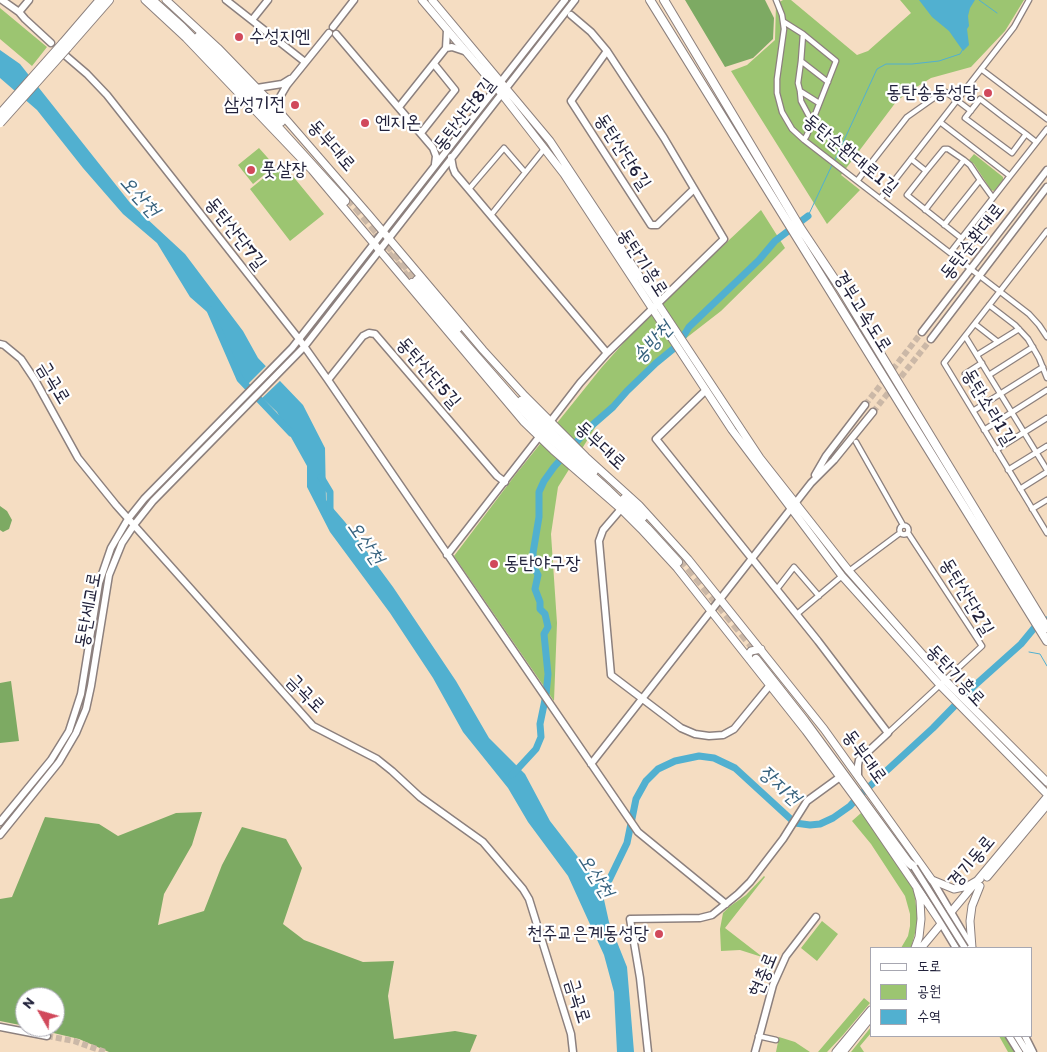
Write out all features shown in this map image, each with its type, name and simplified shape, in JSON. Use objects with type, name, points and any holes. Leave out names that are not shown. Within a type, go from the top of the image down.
[{"type":"highway","points":[[0,114],[65,49],[100,0]]},
{"type":"highway","points":[[0,123],[109,0]]},
{"type":"highway","name":"동부대로","points":[[152,0],[197,43],[347,200]]},
{"type":"highway","name":"동부대로","points":[[158,0],[208,46],[262,101],[347,200]]},
{"type":"highway","name":"경부고속도로","points":[[650,0],[786,220],[798,231],[843,292],[1046,635]]},
{"type":"highway","name":"경부고속도로","points":[[664,0],[792,214],[798,231],[836,302],[1034,613]]},
{"type":"highway","points":[[197,43],[263,117]]},
{"type":"highway","points":[[208,46],[231,61]]},
{"type":"highway","name":"동부대로","points":[[413,280],[558,444]]},
{"type":"highway","name":"동부대로","points":[[413,280],[512,399],[558,444],[635,509],[681,562]]},
{"type":"highway","points":[[525,396],[529,410]]},
{"type":"highway","points":[[524,422],[528,421],[550,442],[558,444]]},
{"type":"highway","name":"동부대로","points":[[756,656],[855,783],[908,862],[914,867]]},
{"type":"main road","name":"동부대로","points":[[145,0],[186,38],[347,200],[385,235],[413,280],[524,422],[539,437],[558,444],[571,454],[621,509],[720,599],[756,656],[770,685],[840,777],[855,783]]},
{"type":"main road","name":"동부대로","points":[[166,0],[231,61],[277,109],[347,200],[376,246],[413,280],[550,422],[558,444]]},
{"type":"main road","name":"동탄기흥로","points":[[422,0],[464,51],[501,88],[559,153],[671,331],[842,576],[943,683]]},
{"type":"main road","name":"동탄기흥로","points":[[432,0],[501,88],[564,174],[654,305]]},
{"type":"main road","name":"동탄기흥로","points":[[682,347],[706,390],[749,455],[950,691],[1047,782]]},
{"type":"main road","name":"동부대로","points":[[681,562],[710,611],[756,656],[824,729],[843,756],[855,783]]},
{"type":"main road","name":"동탄기흥로","points":[[966,707],[1047,795]]},
{"type":"main road","name":"경기동로","points":[[980,882],[1047,795]]},
{"type":"main road","name":"동부대로","points":[[868,802],[914,882],[943,926]]},
{"type":"main road","name":"동부대로","points":[[868,802],[932,882]]},
{"type":"main road","name":"경기동로","points":[[928,947],[952,914],[1047,805]]},
{"type":"main road","points":[[914,882],[920,900],[922,920],[915,947]]},
{"type":"main road","points":[[932,882],[954,889],[980,882]]},
{"type":"main road","points":[[972,947],[970,921],[972,906],[980,882]]},
{"type":"main road","name":"경기동로","points":[[922,947],[943,926]]},
{"type":"main road","points":[[836,1052],[870,1011]]},
{"type":"main road","points":[[843,1052],[870,1019]]},
{"type":"street","points":[[2,0],[19,12],[51,43]]},
{"type":"street","points":[[19,12],[29,0]]},
{"type":"street","points":[[226,0],[305,62]]},
{"type":"street","points":[[252,20],[268,0]]},
{"type":"street","points":[[277,109],[277,102],[294,77],[354,0]]},
{"type":"street","name":"동탄산단8길","points":[[376,246],[436,177],[565,0]]},
{"type":"street","name":"동탄산단8길","points":[[385,235],[451,146],[575,0]]},
{"type":"street","name":"동탄순환대로1길","points":[[776,0],[783,22],[784,34],[777,80],[777,93],[780,106],[792,129],[1029,314],[1047,337]]},
{"type":"street","points":[[880,199],[1014,27],[1029,0]]},
{"type":"street","points":[[550,422],[580,383],[607,353],[724,238],[608,51],[591,32],[571,15]]},
{"type":"street","points":[[783,22],[803,34],[836,60],[804,140]]},
{"type":"street","points":[[331,30],[336,29],[336,34],[433,148],[436,156],[435,167]]},
{"type":"street","points":[[399,107],[446,48],[447,30]]},
{"type":"street","points":[[803,34],[798,83],[801,101],[813,118]]},
{"type":"street","points":[[446,48],[452,47],[464,51]]},
{"type":"street","name":"동탄산단7길","points":[[65,49],[107,95],[304,347]]},
{"type":"street","name":"동탄산단6길","points":[[608,51],[571,100],[651,224],[656,225],[694,189]]},
{"type":"street","points":[[801,61],[828,82]]},
{"type":"street","points":[[420,133],[455,90],[434,64]]},
{"type":"street","points":[[981,69],[1047,119]]},
{"type":"street","points":[[257,88],[282,84],[294,77]]},
{"type":"street","points":[[800,91],[819,103]]},
{"type":"street","points":[[857,181],[906,117],[941,93],[946,92],[971,111]]},
{"type":"street","points":[[1026,134],[1012,153],[966,118],[980,99],[1026,134],[1036,142]]},
{"type":"street","points":[[940,122],[1010,176]]},
{"type":"street","points":[[950,253],[1047,129]]},
{"type":"street","points":[[433,148],[440,149],[451,146]]},
{"type":"street","points":[[469,189],[504,148],[523,170]]},
{"type":"street","points":[[491,215],[545,148]]},
{"type":"street","points":[[961,238],[907,195],[944,149],[948,149],[970,165],[993,198]]},
{"type":"street","points":[[451,157],[455,174],[607,353]]},
{"type":"street","points":[[911,159],[926,171]]},
{"type":"street","points":[[925,210],[964,160]]},
{"type":"street","name":"동탄순환대로","points":[[922,332],[1047,170]]},
{"type":"street","points":[[436,177],[444,172],[455,174]]},
{"type":"street","points":[[944,225],[980,180]]},
{"type":"street","name":"동탄순환대로","points":[[931,339],[1046,188]]},
{"type":"street","name":"동탄소라1길","points":[[1046,531],[944,363],[1047,231]]},
{"type":"street","points":[[299,339],[376,246]]},
{"type":"street","points":[[376,246],[304,347],[638,832],[726,904]]},
{"type":"street","points":[[989,305],[1019,329],[1033,347],[1047,378]]},
{"type":"street","points":[[974,324],[998,342]]},
{"type":"street","points":[[977,356],[1019,329]]},
{"type":"street","name":"동탄산단5길","points":[[328,380],[363,336],[369,333],[375,334],[504,482]]},
{"type":"street","points":[[964,336],[1047,471],[1020,489]]},
{"type":"street","name":"동탄세교로","points":[[0,822],[51,760],[69,731],[82,689],[101,574],[111,548],[128,519],[286,355],[299,339]]},
{"type":"street","name":"금곡로","points":[[0,344],[21,359],[35,380],[78,458],[128,519],[313,726],[376,759],[392,770],[420,798],[483,842],[523,890],[529,899],[566,1017],[571,1034],[573,1052]]},
{"type":"street","name":"동탄세교로","points":[[0,835],[60,762],[80,725],[91,686],[108,576],[118,551],[134,525],[153,501],[304,347]]},
{"type":"street","points":[[988,375],[1033,347]]},
{"type":"street","points":[[982,363],[965,374],[984,404]]},
{"type":"street","points":[[972,411],[1043,368]]},
{"type":"street","points":[[706,390],[656,439],[797,614],[888,733],[859,760],[855,783]]},
{"type":"street","points":[[984,430],[1047,390]]},
{"type":"street","points":[[591,764],[811,482],[826,456],[865,405]]},
{"type":"street","points":[[811,482],[834,460],[873,412]]},
{"type":"street","points":[[996,450],[1047,418]]},
{"type":"street","points":[[447,555],[539,437]]},
{"type":"street","points":[[856,442],[903,525],[908,527],[908,533],[905,535],[900,533]]},
{"type":"street","points":[[1008,470],[1047,446]]},
{"type":"street","points":[[1032,509],[1047,500]]},
{"type":"street","points":[[621,509],[603,530],[600,541],[611,675],[681,728],[695,734],[717,736],[734,729],[770,685]]},
{"type":"street","points":[[849,571],[900,533],[900,528],[903,525]]},
{"type":"street","name":"동탄산단2길","points":[[888,733],[982,646],[908,533]]},
{"type":"street","points":[[777,589],[794,567],[819,596]]},
{"type":"street","points":[[797,614],[842,576]]},
{"type":"street","points":[[843,756],[848,760],[859,760]]},
{"type":"street","points":[[648,1052],[640,978],[630,919],[706,918],[712,915],[750,882],[788,831],[803,806],[816,793],[840,777]]},
{"type":"street","name":"동부대로","points":[[914,867],[964,947]]},
{"type":"street","points":[[921,892],[930,889],[932,882]]},
{"type":"street","name":"동부대로","points":[[932,882],[971,947]]},
{"type":"street","name":"현충로","points":[[755,1052],[773,985],[786,956],[816,917]]},
{"type":"street","name":"동부대로","points":[[943,926],[955,947]]},
{"type":"street","points":[[0,1027],[15,1030]]},
{"type":"street","points":[[758,1036],[776,1040]]},
{"type":"street","points":[[1010,1037],[1019,1052]]},
{"type":"street","points":[[1018,1037],[1027,1052]]},
{"type":"street","points":[[1026,1037],[1033,1052]]},
{"type":"green space","points":[[685,0],[765,0],[774,18],[773,39],[753,58],[725,67]]},
{"type":"green space","points":[[783,0],[791,0],[857,55],[868,51],[911,13],[900,0],[1024,0],[1005,31],[971,67],[931,78],[896,102],[841,175],[860,190],[827,224],[731,71],[747,65],[775,40],[776,4]]},
{"type":"green space","points":[[0,8],[47,47],[32,66],[0,39]]},
{"type":"green space","points":[[259,148],[275,166],[253,184],[238,165]]},
{"type":"green space","points":[[974,154],[1003,177],[1003,180],[994,191],[991,190],[974,164],[969,160]]},
{"type":"green space","points":[[282,163],[324,214],[290,241],[250,189]]},
{"type":"green space","points":[[761,210],[785,248],[721,311],[672,349],[603,415],[558,487],[551,534],[557,623],[554,701],[454,556],[516,474],[602,367],[644,320]]},
{"type":"green space","points":[[0,506],[7,511],[12,520],[9,529],[3,532],[0,530]]},
{"type":"green space","points":[[11,681],[19,741],[0,743],[0,683]]},
{"type":"green space","points":[[202,812],[192,845],[164,894],[158,925],[204,911],[222,865],[242,827],[286,839],[302,868],[283,924],[304,940],[363,962],[394,961],[388,996],[394,1039],[455,1031],[477,1035],[470,1052],[109,1052],[79,1039],[65,1036],[65,987],[15,987],[15,1024],[0,1021],[0,899],[12,897],[45,817],[99,824],[118,836],[176,813]]},
{"type":"green space","points":[[861,813],[864,815],[914,890],[918,922],[911,947],[902,947],[908,936],[910,926],[910,914],[905,896],[871,844],[852,821]]},
{"type":"green space","points":[[764,876],[725,928],[769,962],[771,970],[769,980],[766,963],[762,957],[740,950],[721,951],[720,929],[723,913],[746,895]]},
{"type":"green space","points":[[822,921],[838,934],[817,961],[801,948]]},
{"type":"green space","points":[[864,998],[870,1003],[843,1035],[827,1052],[818,1052]]},
{"type":"green space","points":[[870,1028],[870,1034],[860,1046],[864,1052],[851,1052]]},
{"type":"green space","points":[[779,1037],[795,1042],[810,1052],[776,1052]]},
{"type":"green space","points":[[1000,1037],[1007,1037],[1015,1052],[1008,1052]]},
{"type":"water","points":[[919,0],[975,0],[968,16],[969,45],[963,51],[949,31],[932,17]]},
{"type":"water","name":"오산천","points":[[0,50],[20,64],[131,204],[185,254],[243,331],[258,358],[303,405],[325,448],[326,500],[345,522],[393,587],[456,681],[489,738],[525,774],[550,821],[584,865],[599,877],[609,922],[627,967],[634,1052],[617,1052],[614,992],[604,955],[568,876],[528,822],[508,788],[463,732],[433,678],[390,613],[330,532],[307,487],[307,466],[277,412],[243,380],[214,318],[190,297],[157,243],[123,214],[83,168],[37,110],[0,78]]},
{"type":"pier","points":[[268,364],[282,379],[260,400],[246,386]]},
{"type":"waterway","points":[[979,0],[997,13]]},
{"type":"waterway","name":"송방천","points":[[834,162],[877,69],[886,64],[939,61],[960,54],[963,49]]},
{"type":"waterway","name":"송방천","points":[[808,216],[832,165]]},
{"type":"waterway","name":"송방천","points":[[512,775],[536,749],[541,737],[540,724],[546,695],[548,674],[544,634],[548,627],[545,614],[540,609],[540,602],[535,589],[538,575],[534,567],[533,553],[539,517],[539,492],[544,481],[590,427],[613,407],[656,363],[678,345],[689,327],[759,260],[775,241],[808,216]]},
{"type":"waterway","name":"오산천","points":[[210,310],[240,379],[291,433]]},
{"type":"waterway","name":"오산천","points":[[321,477],[330,492],[330,513]]},
{"type":"waterway","name":"장지천","points":[[599,901],[627,843],[636,799],[646,781],[658,769],[675,761],[699,756],[714,758],[735,768],[795,823],[820,824],[833,818],[850,806],[933,728],[973,687],[1021,644],[1035,627],[1047,620]]},
{"type":"waterway","points":[[1029,652],[1040,654],[1047,666]]},
{"type":"tunnel","points":[[348,198],[417,280]]},
{"type":"tunnel","points":[[373,235],[412,283]]},
{"type":"tunnel","points":[[865,405],[922,332]]},
{"type":"tunnel","points":[[873,412],[931,339]]},
{"type":"tunnel","points":[[681,559],[760,656]]},
{"type":"tunnel","points":[[52,1037],[74,1041],[105,1052]]},
{"type":"place","name":"수성지엔","points":[[239,37]]},
{"type":"place","name":"동탄송동성당","points":[[988,93]]},
{"type":"place","name":"삼성기전","points":[[295,105]]},
{"type":"place","name":"엔지온","points":[[365,123]]},
{"type":"place","name":"풋살장","points":[[251,170]]},
{"type":"place","name":"동탄야구장","points":[[494,564]]},
{"type":"place","name":"천주교은계동성당","points":[[659,934]]}]
